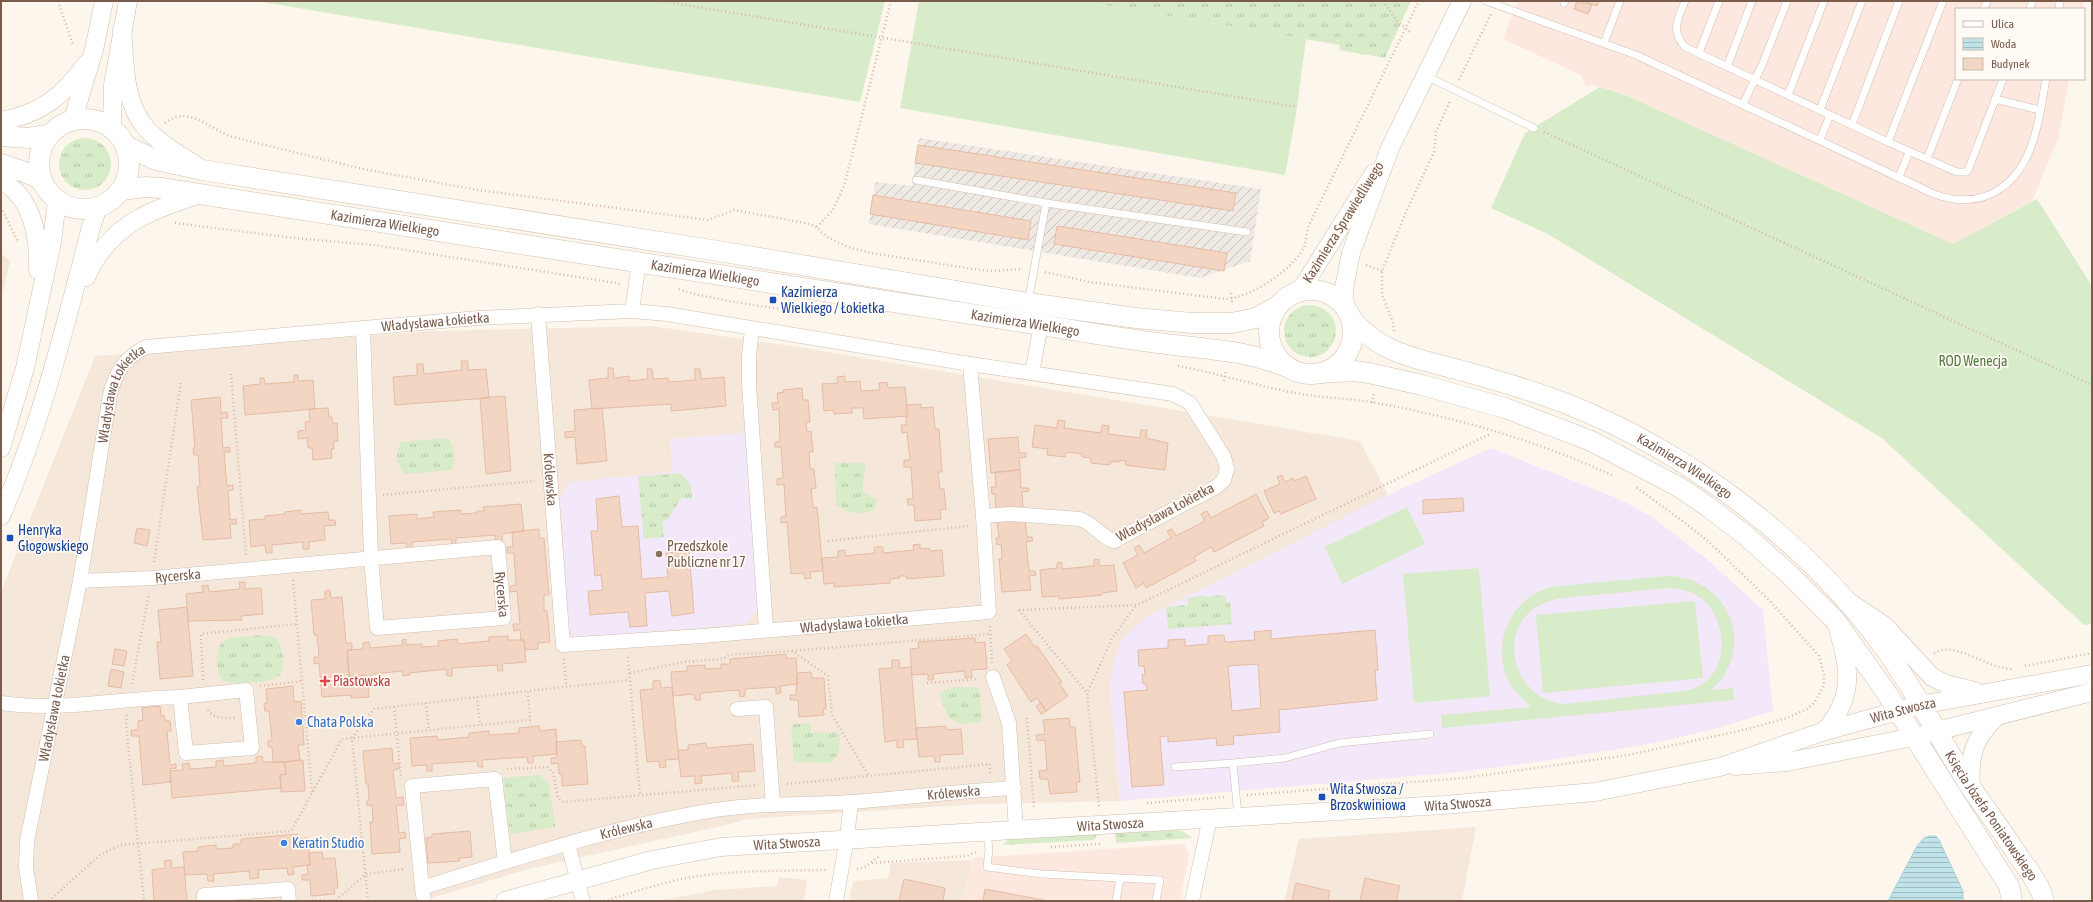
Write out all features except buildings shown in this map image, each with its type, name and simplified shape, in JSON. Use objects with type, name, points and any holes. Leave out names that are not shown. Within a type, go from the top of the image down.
[{"type":"main road","points":[[87,118],[100,121],[112,128],[122,139],[128,153],[129,168],[125,183],[121,190],[107,203],[98,207],[84,210],[72,208],[50,195],[41,179],[39,170],[39,155],[48,136],[62,124],[73,119],[87,118]]},
{"type":"main road","points":[[1,136],[28,138],[48,136]]},
{"type":"main road","name":"Kazimierza Wielkiego","points":[[126,146],[156,160],[202,170],[712,250],[1028,303],[1144,319],[1205,324],[1232,323],[1256,318],[1276,308]]},
{"type":"main road","points":[[1,164],[41,179]]},
{"type":"main road","name":"Kazimierza Wielkiego","points":[[121,190],[146,187],[201,194],[1041,325],[1174,345],[1246,353],[1263,357],[1287,367]]},
{"type":"main road","points":[[1303,290],[1315,290],[1327,293],[1337,299],[1348,313],[1353,330],[1352,341],[1348,353],[1341,362],[1331,369],[1320,373],[1308,374],[1287,367],[1273,350],[1269,340],[1269,329],[1276,308],[1283,300],[1293,294],[1303,290]]},
{"type":"main road","name":"Kazimierza Wielkiego","points":[[1348,313],[1371,339],[1388,348],[1424,361],[1518,387],[1567,404],[1653,445],[1750,510],[1786,539],[1846,601],[1889,655],[1936,732]]},
{"type":"main road","name":"Kazimierza Wielkiego","points":[[1320,373],[1354,371],[1422,385],[1505,408],[1591,441],[1679,487],[1707,506],[1744,535],[1789,574],[1835,620],[1913,737]]},
{"type":"main road","name":"Księcia Józefa Poniatowskiego","points":[[1936,732],[1971,787],[2028,870],[2045,900]]},
{"type":"main road","name":"Księcia Józefa Poniatowskiego","points":[[1913,737],[2013,896]]},
{"type":"street","points":[[73,119],[92,55],[104,1]]},
{"type":"street","points":[[112,128],[113,85],[128,1]]},
{"type":"street","name":"Kazimierza Sprawiedliwego","points":[[1348,313],[1344,288],[1351,253],[1390,148],[1462,1]]},
{"type":"street","points":[[122,29],[127,82],[136,114],[146,128],[157,139],[202,170]]},
{"type":"street","points":[[1,121],[31,113],[56,99],[76,78],[92,55]]},
{"type":"street","name":"Kazimierza Sprawiedliwego","points":[[1293,294],[1304,285],[1390,148]]},
{"type":"street","points":[[1,180],[18,195],[26,205],[38,236],[38,280],[34,326]]},
{"type":"street","points":[[66,326],[95,258],[117,233],[127,224],[152,211],[201,194]]},
{"type":"street","points":[[1,448],[18,394],[34,326],[53,236],[57,200]]},
{"type":"street","points":[[1,516],[32,438],[66,326],[91,227],[98,207]]},
{"type":"street","points":[[632,311],[639,262]]},
{"type":"street","name":"Władysława Łokietka","points":[[31,901],[26,867],[27,841],[80,581],[112,384],[124,362],[134,353],[146,347],[538,314],[632,311],[667,314],[970,364],[1174,394],[1190,403],[1224,457],[1227,469],[1224,480],[1216,487],[1114,541],[1107,539],[1088,522],[1080,519],[1012,514],[984,520]]},
{"type":"street","name":"Królewska","points":[[538,314],[563,645]]},
{"type":"street","points":[[1032,373],[1041,325]]},
{"type":"street","name":"Rycerska","points":[[80,581],[152,578],[291,564],[371,557],[498,547],[504,618],[377,628],[371,557],[363,328]]},
{"type":"street","points":[[752,329],[749,356],[749,385],[766,629]]},
{"type":"street","points":[[970,364],[984,520],[989,612]]},
{"type":"street","points":[[1846,601],[1885,626],[1932,677],[1960,688],[1981,693]]},
{"type":"street","name":"Władysława Łokietka","points":[[563,645],[989,612]]},
{"type":"street","points":[[1825,731],[1837,717],[1843,704],[1848,686],[1848,672],[1845,655],[1835,620]]},
{"type":"street","name":"Wita Stwosza","points":[[1720,767],[1825,731],[1920,705],[2092,674]]},
{"type":"street","points":[[993,678],[1009,723],[1016,830]]},
{"type":"street","points":[[1,703],[20,706],[54,706],[129,700],[180,698],[246,690],[252,748],[186,754],[180,698]]},
{"type":"street","name":"Wita Stwosza","points":[[506,901],[652,860],[700,850],[847,838],[987,832],[1444,805],[1595,792],[1720,767],[1779,763],[1913,737],[2092,692]]},
{"type":"street","points":[[737,709],[766,707],[773,805]]},
{"type":"street","points":[[1971,787],[1971,758],[1973,749],[1985,728],[1996,717]]},
{"type":"street","points":[[423,895],[412,786],[495,779],[505,862]]},
{"type":"street","name":"Królewska","points":[[423,895],[505,862],[646,824],[704,811],[773,805],[851,802],[1014,788]]},
{"type":"street","points":[[836,901],[847,838],[851,802]]},
{"type":"street","points":[[1192,901],[1210,818]]},
{"type":"street","points":[[568,844],[579,880],[583,901]]},
{"type":"street","points":[[204,901],[204,895],[288,889],[289,901]]},
{"type":"lane","points":[[1486,1],[1636,55],[1934,194],[1953,200],[1972,200],[1994,193],[2016,176],[2031,147],[2046,80]]},
{"type":"lane","points":[[1604,43],[1620,1]]},
{"type":"lane","points":[[1685,1],[1676,31],[1679,40],[1685,47],[1909,152],[1957,172],[1967,172],[2003,80]]},
{"type":"lane","points":[[1699,53],[1719,1]]},
{"type":"lane","points":[[1727,67],[1752,1]]},
{"type":"lane","points":[[1743,104],[1787,1]]},
{"type":"lane","points":[[1788,95],[1824,1]]},
{"type":"lane","points":[[1820,110],[1862,1]]},
{"type":"lane","points":[[1852,125],[1899,1]]},
{"type":"lane","points":[[1888,142],[1943,1]]},
{"type":"lane","points":[[1426,76],[1534,128]]},
{"type":"lane","points":[[1927,160],[1958,80]]},
{"type":"lane","points":[[1995,100],[2040,110]]},
{"type":"lane","points":[[1820,140],[1830,115]]},
{"type":"lane","points":[[1899,177],[1909,152]]},
{"type":"lane","points":[[916,180],[1046,203],[1247,232]]},
{"type":"lane","points":[[1028,303],[1046,203]]},
{"type":"lane","points":[[1175,767],[1285,758],[1339,743],[1430,734]]},
{"type":"lane","points":[[1233,763],[1238,816]]},
{"type":"lane","points":[[987,832],[989,850],[987,867],[1042,874],[1160,880],[1156,901]]},
{"type":"lane","points":[[1116,901],[1120,878]]},
{"type":"path","points":[[58,1],[73,45]]},
{"type":"path","points":[[662,1],[912,44],[1297,107]]},
{"type":"path","points":[[817,227],[833,210],[844,186],[890,1]]},
{"type":"path","points":[[1383,1],[1397,21],[1410,32]]},
{"type":"path","points":[[163,125],[173,118],[189,116],[197,118],[220,133],[233,138],[363,169],[478,190],[700,219],[718,218],[734,210],[817,227],[827,237],[856,250],[871,253],[986,270],[1035,269],[1089,282],[1207,298],[1232,299],[1244,296],[1272,280],[1296,258],[1303,249],[1310,223],[1419,1]]},
{"type":"path","points":[[1382,271],[1406,212],[1434,152],[1436,132],[1454,90],[1496,4]]},
{"type":"path","points":[[1534,128],[2092,385]]},
{"type":"path","points":[[171,222],[294,238],[374,245],[635,286]]},
{"type":"path","points":[[678,288],[691,293],[813,313],[833,311]]},
{"type":"path","points":[[1232,293],[1232,299]]},
{"type":"path","points":[[1172,365],[1202,370],[1298,394],[1372,403],[1434,414],[1502,432],[1581,460],[1616,476]]},
{"type":"path","points":[[231,374],[247,568]]},
{"type":"path","points":[[144,901],[126,723],[152,578],[181,381]]},
{"type":"path","points":[[1087,693],[1019,610],[1137,605],[1490,434]]},
{"type":"path","points":[[369,497],[550,480]]},
{"type":"path","points":[[1139,804],[1464,778],[1628,755],[1736,730],[1748,729],[1787,718],[1807,709],[1815,702],[1824,685],[1824,675],[1819,656],[1769,600],[1709,542],[1635,486]]},
{"type":"path","points":[[828,541],[984,520]]},
{"type":"path","points":[[291,564],[312,793]]},
{"type":"path","points":[[1049,847],[1102,844],[1100,806],[1087,693],[1112,637],[1137,605]]},
{"type":"path","points":[[928,684],[993,678],[989,612]]},
{"type":"path","points":[[249,718],[222,718],[211,714],[206,707],[201,634],[297,624]]},
{"type":"path","points":[[630,673],[684,662],[723,659],[729,655],[991,634]]},
{"type":"path","points":[[627,640],[640,796]]},
{"type":"path","points":[[563,645],[566,687]]},
{"type":"path","points":[[792,651],[828,676],[832,715],[869,776]]},
{"type":"path","points":[[368,901],[352,738],[374,709],[630,680]]},
{"type":"path","points":[[246,690],[257,686],[302,681]]},
{"type":"path","points":[[48,901],[101,854],[121,845],[291,831],[342,739],[530,720],[528,691]]},
{"type":"path","points":[[477,697],[480,725]]},
{"type":"path","points":[[426,703],[429,731]]},
{"type":"path","points":[[394,707],[401,777],[409,776]]},
{"type":"path","points":[[1027,718],[1034,809]]},
{"type":"path","points":[[500,770],[547,767],[553,772],[558,798],[564,802],[797,783],[990,764],[991,789]]},
{"type":"path","points":[[1100,806],[1107,806]]},
{"type":"path","points":[[604,901],[698,876],[729,872],[860,869],[872,863],[966,856],[979,851],[989,850]]},
{"type":"path","points":[[298,901],[336,900],[366,874],[420,868]]},
{"type":"shaded area","points":[[1518,1],[2084,1],[2083,8],[1955,8],[1955,80],[2069,80],[2058,139],[2032,201],[1953,244],[1625,95],[1590,84],[1586,86],[1581,75],[1503,39]]},
{"type":"shaded area","points":[[919,138],[1261,189],[1250,261],[1200,278],[869,224],[875,182],[912,186]]},
{"type":"shaded area","points":[[1,253],[10,261],[1,300]]},
{"type":"shaded area","points":[[652,326],[785,345],[1360,441],[1388,495],[1258,561],[1110,684],[1120,801],[981,804],[748,819],[528,869],[422,901],[1,901],[1,592],[95,356],[431,331]]},
{"type":"shaded area","name":"Przedszkole Publiczne nr 17","points":[[745,433],[759,609],[745,624],[575,638],[568,630],[560,499],[570,482],[672,472],[670,439]]},
{"type":"shaded area","points":[[1491,448],[1619,499],[1651,516],[1708,560],[1763,610],[1773,711],[1714,729],[1655,743],[1544,761],[1460,772],[1120,801],[1110,684],[1115,658],[1122,639],[1148,616],[1388,495]]},
{"type":"shaded area","points":[[1476,827],[1462,901],[1284,901],[1299,839]]},
{"type":"shaded area","points":[[1184,844],[1189,855],[1180,901],[963,901],[972,858]]},
{"type":"shaded area","points":[[972,860],[963,901],[849,901],[853,881],[888,878],[891,863]]},
{"type":"shaded area","points":[[779,877],[807,880],[804,901],[657,901],[715,890],[777,886]]},
{"type":"green space","points":[[257,1],[885,1],[860,102]]},
{"type":"green space","points":[[919,1],[1079,1],[1306,39],[1296,114],[1285,175],[900,108]]},
{"type":"green space","points":[[1079,1],[1411,1],[1385,58],[1339,50],[1340,45]]},
{"type":"green space","name":"ROD Wenecja","points":[[1600,87],[1625,95],[1953,244],[2037,199],[2092,286],[2092,624],[2084,625],[1883,439],[1548,234],[1491,208],[1525,133]]},
{"type":"green space","points":[[85,138],[99,142],[107,150],[111,164],[107,178],[99,186],[85,190],[71,186],[63,178],[59,164],[63,150],[71,142]]},
{"type":"green space","points":[[1305,305],[1315,305],[1324,309],[1332,317],[1336,326],[1336,336],[1332,345],[1324,353],[1315,357],[1305,357],[1296,353],[1288,345],[1284,336],[1284,326],[1288,317],[1296,309]]},
{"type":"green space","points":[[449,438],[455,454],[452,470],[405,474],[400,467],[397,459],[397,451],[401,442]]},
{"type":"green space","points":[[835,463],[864,463],[866,465],[862,491],[877,500],[875,510],[864,513],[855,513],[836,505]]},
{"type":"green space","points":[[679,473],[690,484],[692,499],[681,498],[669,518],[663,522],[664,537],[644,539],[638,477]]},
{"type":"green space","points":[[1407,507],[1425,544],[1342,584],[1325,547]]},
{"type":"green space","points":[[1479,568],[1490,696],[1414,703],[1403,574]]},
{"type":"green space","points":[[1665,576],[1687,579],[1705,587],[1720,600],[1729,616],[1734,634],[1733,653],[1726,672],[1712,690],[1733,688],[1734,700],[1442,728],[1441,715],[1531,707],[1514,690],[1505,673],[1502,657],[1502,642],[1506,627],[1513,614],[1523,602],[1536,593],[1551,587]],"holes":[[[1669,588],[1689,592],[1701,598],[1709,606],[1716,617],[1720,629],[1722,641],[1718,665],[1711,676],[1699,686],[1682,691],[1564,704],[1546,699],[1531,689],[1521,676],[1515,660],[1514,643],[1519,627],[1528,613],[1544,603],[1570,597]]]},
{"type":"green space","points":[[1205,595],[1205,597],[1225,595],[1226,602],[1230,601],[1232,624],[1168,629],[1166,607],[1188,605],[1188,598]]},
{"type":"green space","points":[[1695,601],[1703,678],[1543,693],[1536,615]]},
{"type":"green space","points":[[262,635],[274,637],[280,645],[283,655],[283,666],[280,675],[270,680],[253,683],[223,681],[217,662],[221,643],[230,638]]},
{"type":"green space","points":[[953,687],[979,687],[982,722],[960,724],[949,718],[941,699],[940,692]]},
{"type":"green space","points":[[793,724],[811,724],[811,733],[836,732],[840,735],[839,752],[832,763],[794,762],[791,727]]},
{"type":"green space","points":[[539,775],[549,783],[555,827],[510,834],[503,778]]},
{"type":"green space","points":[[1182,831],[1192,838],[1116,843],[1115,833]]},
{"type":"green space","points":[[1097,834],[1095,839],[1092,840],[1002,845],[1009,839]]},
{"type":"water","points":[[1936,836],[1939,840],[1963,891],[1963,901],[1888,901],[1917,846],[1924,838]]},
{"type":"place","name":"Kazimierza Wielkiego / Łokietka","points":[[773,300]]},
{"type":"place","name":"Henryka Głogowskiego","points":[[10,538]]},
{"type":"place","name":"Przedszkole Publiczne nr 17","points":[[659,554]]},
{"type":"place","name":"Piastowska","points":[[325,681]]},
{"type":"place","name":"Chata Polska","points":[[299,722]]},
{"type":"place","name":"Wita Stwosza / Brzoskwiniowa","points":[[1322,797]]},
{"type":"place","name":"Keratin Studio","points":[[284,843]]}]
